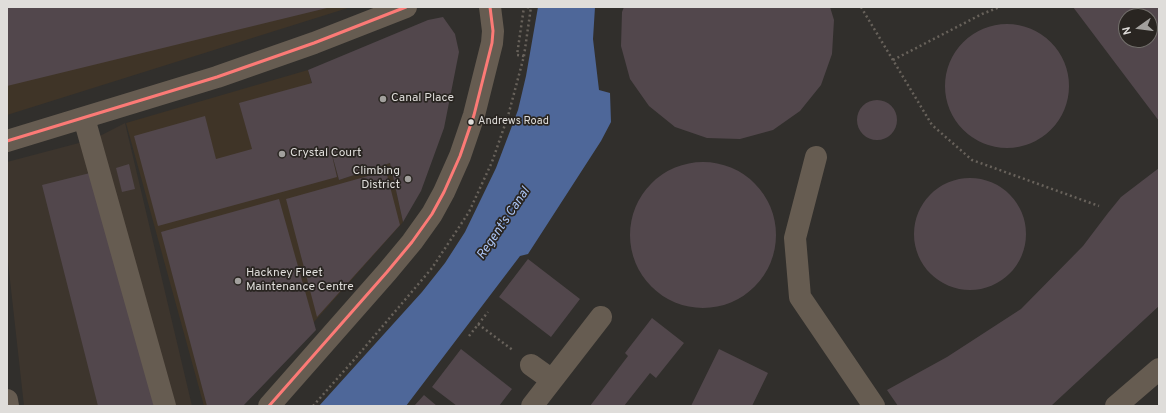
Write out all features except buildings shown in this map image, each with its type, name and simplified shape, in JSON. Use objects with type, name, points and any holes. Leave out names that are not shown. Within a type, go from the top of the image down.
[{"type":"street","points":[[7,142],[217,77],[314,43],[406,7]]},
{"type":"street","points":[[269,406],[387,272],[412,242],[435,208],[460,156],[474,115],[492,43],[493,31],[490,7]]},
{"type":"street","points":[[84,118],[165,406]]},
{"type":"street","points":[[816,156],[795,238],[800,297],[872,403]]},
{"type":"street","points":[[532,406],[601,317]]},
{"type":"street","points":[[531,365],[552,380]]},
{"type":"street","points":[[1116,406],[1159,369]]},
{"type":"street","points":[[7,400],[8,406]]},
{"type":"path","points":[[524,56],[517,54],[517,46],[526,7],[531,8]]},
{"type":"path","points":[[861,7],[932,125],[972,160],[1099,206]]},
{"type":"path","points":[[893,60],[982,14],[1000,7]]},
{"type":"path","points":[[469,336],[488,312]]},
{"type":"path","points":[[478,324],[494,336]]},
{"type":"shaded area","points":[[7,7],[351,7],[7,115]]},
{"type":"shaded area","points":[[308,70],[339,180],[390,163],[403,222],[306,331],[228,406],[204,406],[126,123]]},
{"type":"shaded area","points":[[125,123],[192,406],[24,406],[7,253],[7,162],[94,139]]},
{"type":"water","name":"Regent's Canal","points":[[538,7],[595,7],[593,39],[599,90],[610,93],[611,122],[601,141],[528,254],[520,256],[406,406],[319,406],[422,292],[445,263],[465,232],[496,168],[518,110],[526,76]]},
{"type":"transit line","points":[[7,141],[217,77],[314,43],[406,7]]},
{"type":"transit line","points":[[269,406],[387,272],[412,242],[432,214],[444,192],[460,156],[474,115],[492,43],[493,31],[490,7]]},
{"type":"place","name":"Canal Place","points":[[383,99]]},
{"type":"place","name":"Andrews Road","points":[[471,122]]},
{"type":"place","name":"Crystal Court","points":[[282,154]]},
{"type":"place","name":"Climbing District","points":[[408,179]]},
{"type":"place","name":"Hackney Fleet Maintenance Centre","points":[[238,281]]}]
